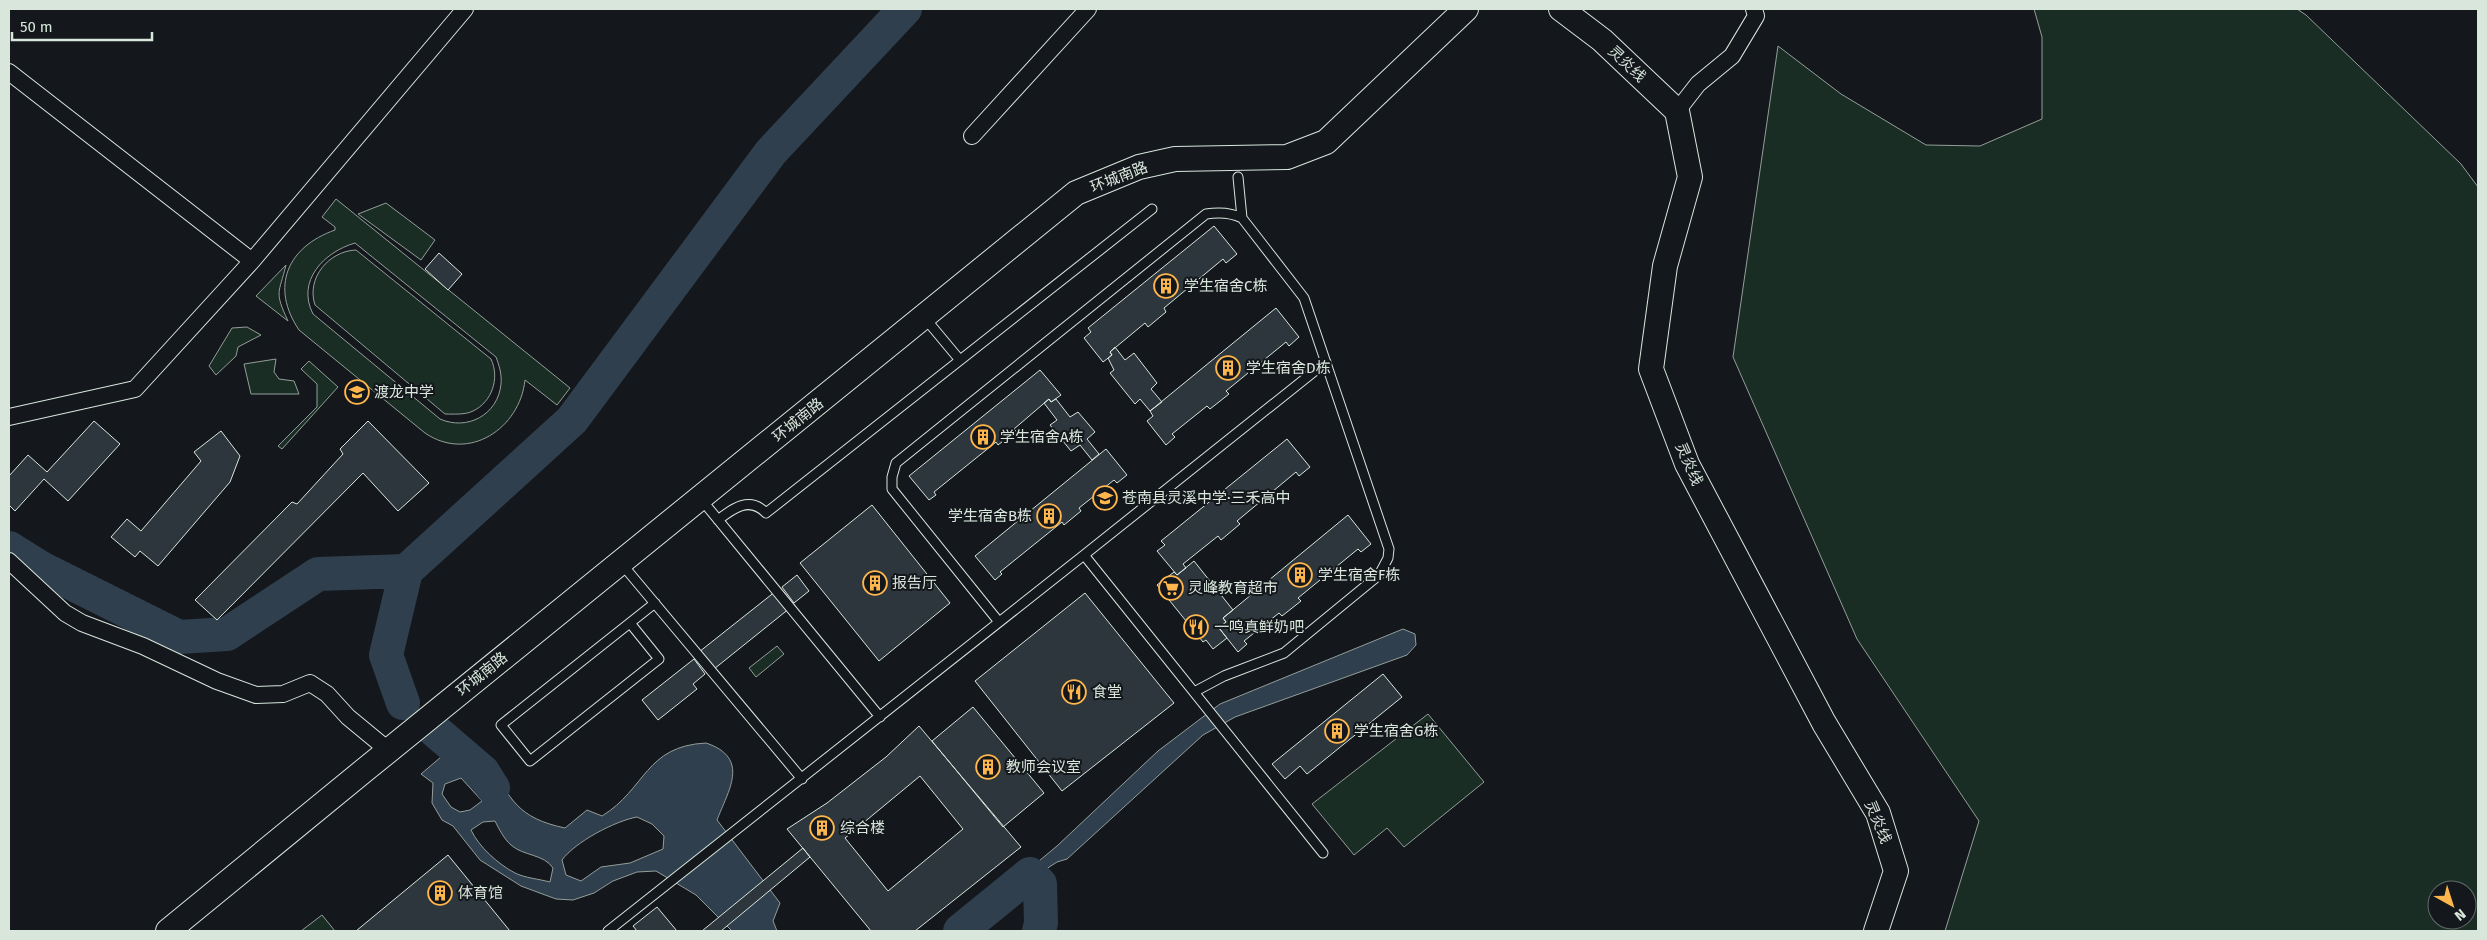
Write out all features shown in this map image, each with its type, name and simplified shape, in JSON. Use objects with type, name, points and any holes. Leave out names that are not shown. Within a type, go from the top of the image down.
[{"type":"main road","name":"环城南路","points":[[168,931],[388,750],[1076,193],[1139,167],[1174,159],[1287,157],[1326,142],[1466,9]]},
{"type":"main road","name":"灵炎线","points":[[1561,9],[1602,40],[1677,111],[1690,177],[1665,266],[1651,369],[1687,464],[1824,723],[1878,813],[1896,871],[1876,931]]},
{"type":"street","points":[[9,417],[135,389],[252,261],[465,9]]},
{"type":"street","points":[[972,136],[1088,9]]},
{"type":"street","points":[[1677,111],[1698,84],[1732,56],[1756,16],[1754,9]]},
{"type":"street","points":[[9,72],[252,261]]},
{"type":"street","points":[[9,561],[64,613],[82,623],[143,646],[217,681],[256,696],[283,694],[310,683],[327,694],[348,718],[388,750]]},
{"type":"lane","points":[[1238,176],[1242,218]]},
{"type":"lane","points":[[718,520],[731,509],[747,504],[760,507],[766,513],[958,359],[1152,209]]},
{"type":"lane","points":[[999,622],[892,489],[892,477],[896,463],[1206,214],[1223,212],[1233,214],[1242,218],[1304,298],[1389,549],[1388,558],[1379,575],[1284,653],[1224,676],[1194,692]]},
{"type":"lane","points":[[924,317],[958,359]]},
{"type":"lane","points":[[608,931],[1326,362]]},
{"type":"lane","points":[[700,499],[880,717]]},
{"type":"lane","points":[[1084,554],[1323,853]]},
{"type":"lane","points":[[621,563],[802,779]]},
{"type":"lane","points":[[630,623],[659,659],[530,761],[501,725],[655,603]]},
{"type":"green space","points":[[2034,9],[2297,9],[2306,15],[2461,164],[2478,187],[2478,931],[1945,931],[1979,821],[1857,639],[1733,357],[1778,46],[1841,94],[1926,145],[1980,146],[2042,119],[2042,37]]},
{"type":"green space","points":[[336,199],[570,388],[557,405],[525,380],[521,397],[513,413],[503,426],[490,436],[475,442],[458,444],[442,441],[425,433],[299,330],[290,314],[285,284],[288,270],[295,258],[305,247],[318,237],[335,230],[335,227],[322,217]],"holes":[[[355,243],[496,357],[501,373],[501,384],[499,395],[488,412],[480,418],[460,423],[440,419],[313,314],[308,290],[311,279],[316,270],[333,253]]]},
{"type":"green space","points":[[386,203],[435,240],[421,260],[358,214]]},
{"type":"green space","points":[[356,250],[491,359],[495,374],[493,389],[480,407],[467,413],[445,414],[315,305],[314,285],[322,268],[337,255]]},
{"type":"green space","points":[[286,265],[279,298],[288,321],[256,296]]},
{"type":"green space","points":[[247,327],[261,335],[238,347],[236,356],[216,375],[209,366],[232,328]]},
{"type":"green space","points":[[276,359],[274,372],[279,379],[294,381],[299,394],[251,394],[244,364]]},
{"type":"green space","points":[[309,361],[338,387],[282,449],[278,446],[317,407],[317,384],[301,369]]},
{"type":"green space","points":[[777,646],[784,654],[756,677],[749,668]]},
{"type":"green space","points":[[1428,714],[1484,782],[1404,847],[1387,828],[1354,855],[1312,804]]},
{"type":"green space","points":[[322,915],[335,931],[301,931]]},
{"type":"water","points":[[1403,629],[1415,634],[1416,645],[1407,655],[1235,717],[1203,735],[1067,859],[1057,862],[1040,873],[966,931],[955,931],[1057,846],[1158,751],[1220,704]]},
{"type":"water","points":[[706,743],[720,749],[728,757],[732,766],[732,776],[730,787],[717,820],[780,903],[773,921],[777,931],[732,931],[696,895],[656,871],[637,872],[613,881],[594,893],[573,900],[556,899],[521,886],[480,860],[453,826],[442,820],[432,803],[433,783],[421,774],[448,751],[489,760],[503,786],[517,805],[536,819],[565,828],[587,810],[602,816],[628,794],[658,760],[670,752],[686,746]],"holes":[[[461,778],[482,801],[470,810],[460,812],[451,807],[442,794],[445,784]],[[637,817],[652,824],[664,836],[663,849],[630,863],[601,867],[581,881],[566,875],[562,860],[568,853],[596,833]],[[495,821],[504,837],[516,849],[539,857],[549,863],[553,868],[550,882],[515,873],[490,855],[471,830],[483,822]]]},
{"type":"building","name":"学生宿舍C栋","points":[[1214,226],[1237,254],[1226,263],[1223,259],[1164,308],[1166,312],[1148,327],[1145,323],[1110,352],[1112,355],[1103,362],[1084,338],[1091,332],[1088,328]]},
{"type":"building","points":[[439,253],[462,274],[448,290],[425,269]]},
{"type":"building","name":"学生宿舍D栋","points":[[1276,308],[1299,337],[1289,346],[1286,342],[1226,391],[1229,394],[1210,409],[1207,406],[1172,434],[1175,437],[1166,445],[1147,421],[1153,416],[1150,411]]},
{"type":"building","points":[[1115,347],[1125,360],[1134,353],[1157,383],[1151,389],[1162,402],[1150,411],[1140,399],[1135,404],[1110,373],[1114,370],[1108,358],[1112,355],[1110,352]]},
{"type":"building","name":"学生宿舍A栋","points":[[1040,370],[1061,395],[1051,402],[1049,399],[1014,429],[1016,431],[998,445],[996,442],[934,492],[936,495],[929,500],[909,476]]},
{"type":"building","points":[[1049,399],[1051,402],[1056,399],[1070,417],[1078,412],[1095,432],[1087,439],[1099,454],[1092,460],[1080,445],[1071,451],[1050,425],[1057,420],[1044,403]]},
{"type":"building","points":[[94,421],[120,444],[68,501],[44,479],[15,511],[9,505],[9,476],[28,455],[47,472]]},
{"type":"building","points":[[368,421],[429,483],[398,511],[363,473],[217,620],[195,600],[292,502],[297,504],[343,454],[340,449]]},
{"type":"building","points":[[221,431],[240,456],[230,482],[158,566],[140,551],[135,557],[111,537],[127,519],[141,531],[201,461],[194,452]]},
{"type":"building","points":[[1287,439],[1310,467],[1299,476],[1296,472],[1237,521],[1240,524],[1221,540],[1218,536],[1183,564],[1186,568],[1177,575],[1157,551],[1165,545],[1161,541]]},
{"type":"building","name":"学生宿舍B栋","points":[[1106,449],[1127,475],[1117,483],[1114,480],[1079,508],[1081,511],[1064,525],[1062,522],[1000,572],[1002,574],[995,580],[975,556]]},
{"type":"building","name":"报告厅","points":[[872,505],[950,603],[879,661],[800,563]]},
{"type":"building","name":"学生宿舍F栋","points":[[1348,515],[1371,544],[1361,552],[1358,549],[1298,598],[1301,601],[1282,616],[1279,613],[1244,641],[1247,644],[1238,652],[1219,628],[1226,622],[1223,618]]},
{"type":"building","points":[[1194,561],[1233,610],[1223,618],[1226,622],[1219,628],[1227,638],[1213,649],[1206,640],[1203,642],[1157,585],[1174,572],[1177,575]]},
{"type":"building","points":[[797,575],[809,591],[794,603],[782,587]]},
{"type":"building","points":[[776,591],[790,608],[714,669],[699,652]]},
{"type":"building","name":"食堂","points":[[1085,593],[1174,703],[1062,791],[975,681]]},
{"type":"building","points":[[694,659],[705,674],[693,684],[697,689],[658,720],[642,700]]},
{"type":"building","name":"学生宿舍G栋","points":[[1383,674],[1402,697],[1307,774],[1300,766],[1285,779],[1272,764]]},
{"type":"building","name":"教师会议室","points":[[973,707],[1044,793],[1003,827],[932,741]]},
{"type":"building","name":"综合楼","points":[[919,726],[1021,847],[915,931],[871,931],[787,829],[827,803],[886,757]],"holes":[[[920,776],[963,829],[888,891],[845,838]]]},
{"type":"building","points":[[803,848],[810,857],[721,931],[702,931]]},
{"type":"building","name":"体育馆","points":[[448,855],[510,931],[356,931]]},
{"type":"building","points":[[657,907],[677,931],[637,931],[633,926]]},
{"type":"waterway","points":[[406,571],[572,420],[771,152],[905,9]]},
{"type":"waterway","points":[[9,548],[41,568],[179,637],[227,634],[318,574],[406,571],[386,655],[403,703]]},
{"type":"waterway","points":[[433,729],[483,772],[493,788]]},
{"type":"waterway","points":[[960,931],[1030,874],[1040,884],[1041,923],[1039,931]]},
{"type":"place","name":"学生宿舍C栋","points":[[1166,286]]},
{"type":"place","name":"学生宿舍D栋","points":[[1228,368]]},
{"type":"place","name":"渡龙中学","points":[[357,392]]},
{"type":"place","name":"学生宿舍A栋","points":[[983,437]]},
{"type":"place","name":"苍南县灵溪中学·三禾高中","points":[[1105,498]]},
{"type":"place","name":"学生宿舍B栋","points":[[1049,516]]},
{"type":"place","name":"学生宿舍F栋","points":[[1300,575]]},
{"type":"place","name":"报告厅","points":[[875,583]]},
{"type":"place","name":"灵峰教育超市","points":[[1171,588]]},
{"type":"place","name":"一鸣真鲜奶吧","points":[[1196,627]]},
{"type":"place","name":"食堂","points":[[1074,692]]},
{"type":"place","name":"学生宿舍G栋","points":[[1337,731]]},
{"type":"place","name":"教师会议室","points":[[988,767]]},
{"type":"place","name":"综合楼","points":[[822,828]]},
{"type":"place","name":"体育馆","points":[[440,893]]}]
